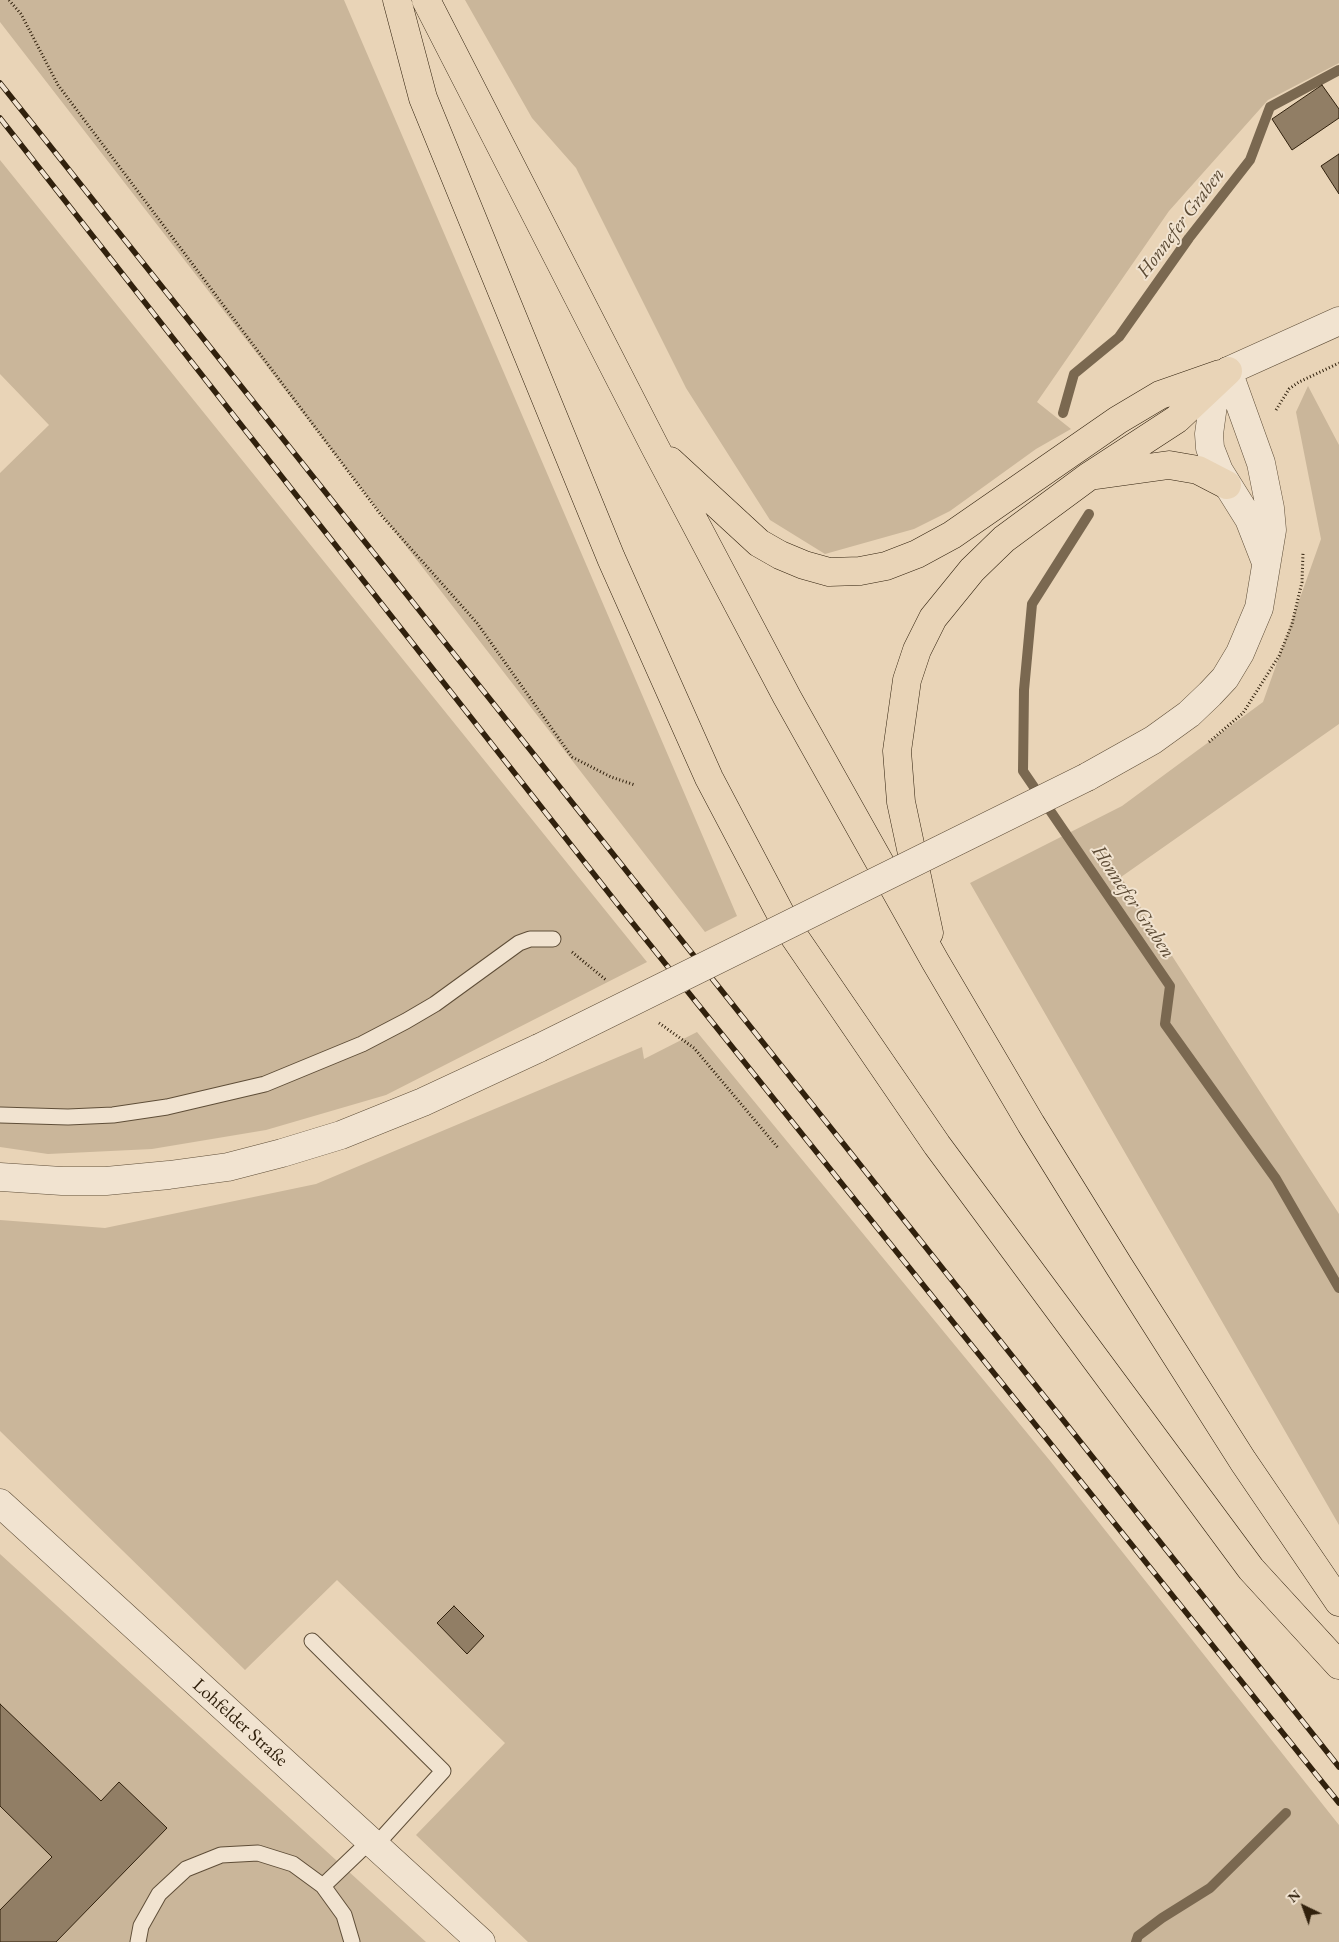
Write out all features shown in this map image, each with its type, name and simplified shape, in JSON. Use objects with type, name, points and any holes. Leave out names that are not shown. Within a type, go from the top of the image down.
[{"type":"main road","points":[[397,0],[424,98],[611,558],[709,778],[787,926],[937,1145],[1251,1569],[1339,1664]]},
{"type":"main road","points":[[426,0],[655,447],[788,697],[935,961],[1031,1124],[1130,1282],[1244,1461],[1339,1602]]},
{"type":"main road","points":[[655,447],[759,543],[780,555],[804,565],[829,572],[860,571],[886,566],[917,554],[952,535],[1067,453],[1160,395],[1228,371]]},
{"type":"main road","points":[[935,961],[898,777],[900,721],[907,680],[917,650],[933,618],[972,570],[1004,540],[1043,508],[1178,419],[1228,371]]},
{"type":"main road","points":[[1088,477],[1169,465],[1198,470],[1227,485]]},
{"type":"street","points":[[1266,561],[1250,519],[1227,485],[1213,458],[1209,434],[1218,389],[1228,371],[1339,321]]},
{"type":"street","points":[[0,1177],[79,1181],[169,1175],[228,1166],[308,1145],[423,1102],[539,1048],[1086,777],[1123,758],[1173,726],[1189,714],[1225,678],[1251,631],[1259,608],[1272,530],[1268,489],[1253,439],[1228,371]]},
{"type":"street","name":"Lohfelder Straße","points":[[0,1503],[481,1942]]},
{"type":"lane","points":[[0,1115],[68,1117],[113,1115],[167,1107],[265,1084],[362,1044],[406,1021],[435,1004],[519,943],[530,939],[553,939]]},
{"type":"lane","points":[[312,1640],[442,1771],[373,1843],[323,1886]]},
{"type":"lane","points":[[138,1942],[141,1926],[159,1894],[186,1869],[221,1855],[258,1853],[293,1864],[323,1886],[344,1915],[352,1942]]},
{"type":"path","points":[[9,0],[21,14],[58,86],[381,515],[476,623],[572,757],[611,777],[635,785]]},
{"type":"path","points":[[553,939],[580,957],[611,984]]},
{"type":"path","points":[[657,1022],[694,1048],[779,1149]]},
{"type":"shaded area","points":[[0,0],[344,0],[737,916],[705,932],[0,22]]},
{"type":"shaded area","points":[[465,0],[1339,0],[1339,63],[1268,100],[1169,211],[1037,402],[1071,429],[1036,449],[950,511],[914,529],[825,554],[770,520],[686,388],[576,168],[532,118]]},
{"type":"shaded area","points":[[0,160],[647,962],[386,1095],[266,1130],[152,1149],[48,1154],[0,1147],[0,473],[49,425],[0,374]]},
{"type":"shaded area","points":[[1308,386],[1339,445],[1339,724],[1121,877],[1339,1214],[1339,1525],[970,883],[1122,806],[1263,702],[1321,539],[1296,412]]},
{"type":"shaded area","points":[[697,1032],[1051,1462],[1339,1825],[1339,1942],[528,1942],[416,1835],[505,1743],[337,1580],[245,1670],[0,1431],[0,1220],[105,1228],[316,1184],[642,1047],[644,1059]]},
{"type":"shaded area","points":[[0,1554],[426,1942],[0,1942]]},
{"type":"building","points":[[1322,85],[1339,109],[1339,118],[1292,150],[1272,119]]},
{"type":"building","points":[[1339,154],[1339,194],[1321,166]]},
{"type":"building","points":[[454,1606],[484,1636],[467,1654],[437,1623]]},
{"type":"building","points":[[0,1704],[101,1801],[119,1782],[167,1828],[56,1942],[0,1942],[0,1910],[52,1857],[0,1806]]},
{"type":"waterway","name":"Honnefer Graben","points":[[1063,413],[1074,374],[1119,337],[1189,238],[1250,160],[1270,107],[1339,70]]},
{"type":"waterway","name":"Honnefer Graben","points":[[1089,514],[1032,604],[1024,690],[1023,771],[1170,986],[1165,1024],[1276,1179],[1339,1288]]},
{"type":"waterway","name":"Honnefer Graben","points":[[1136,1942],[1138,1936],[1162,1918],[1210,1888],[1286,1813]]},
{"type":"railway","points":[[0,83],[1339,1767]]},
{"type":"railway","points":[[0,118],[619,906],[1339,1803]]}]
